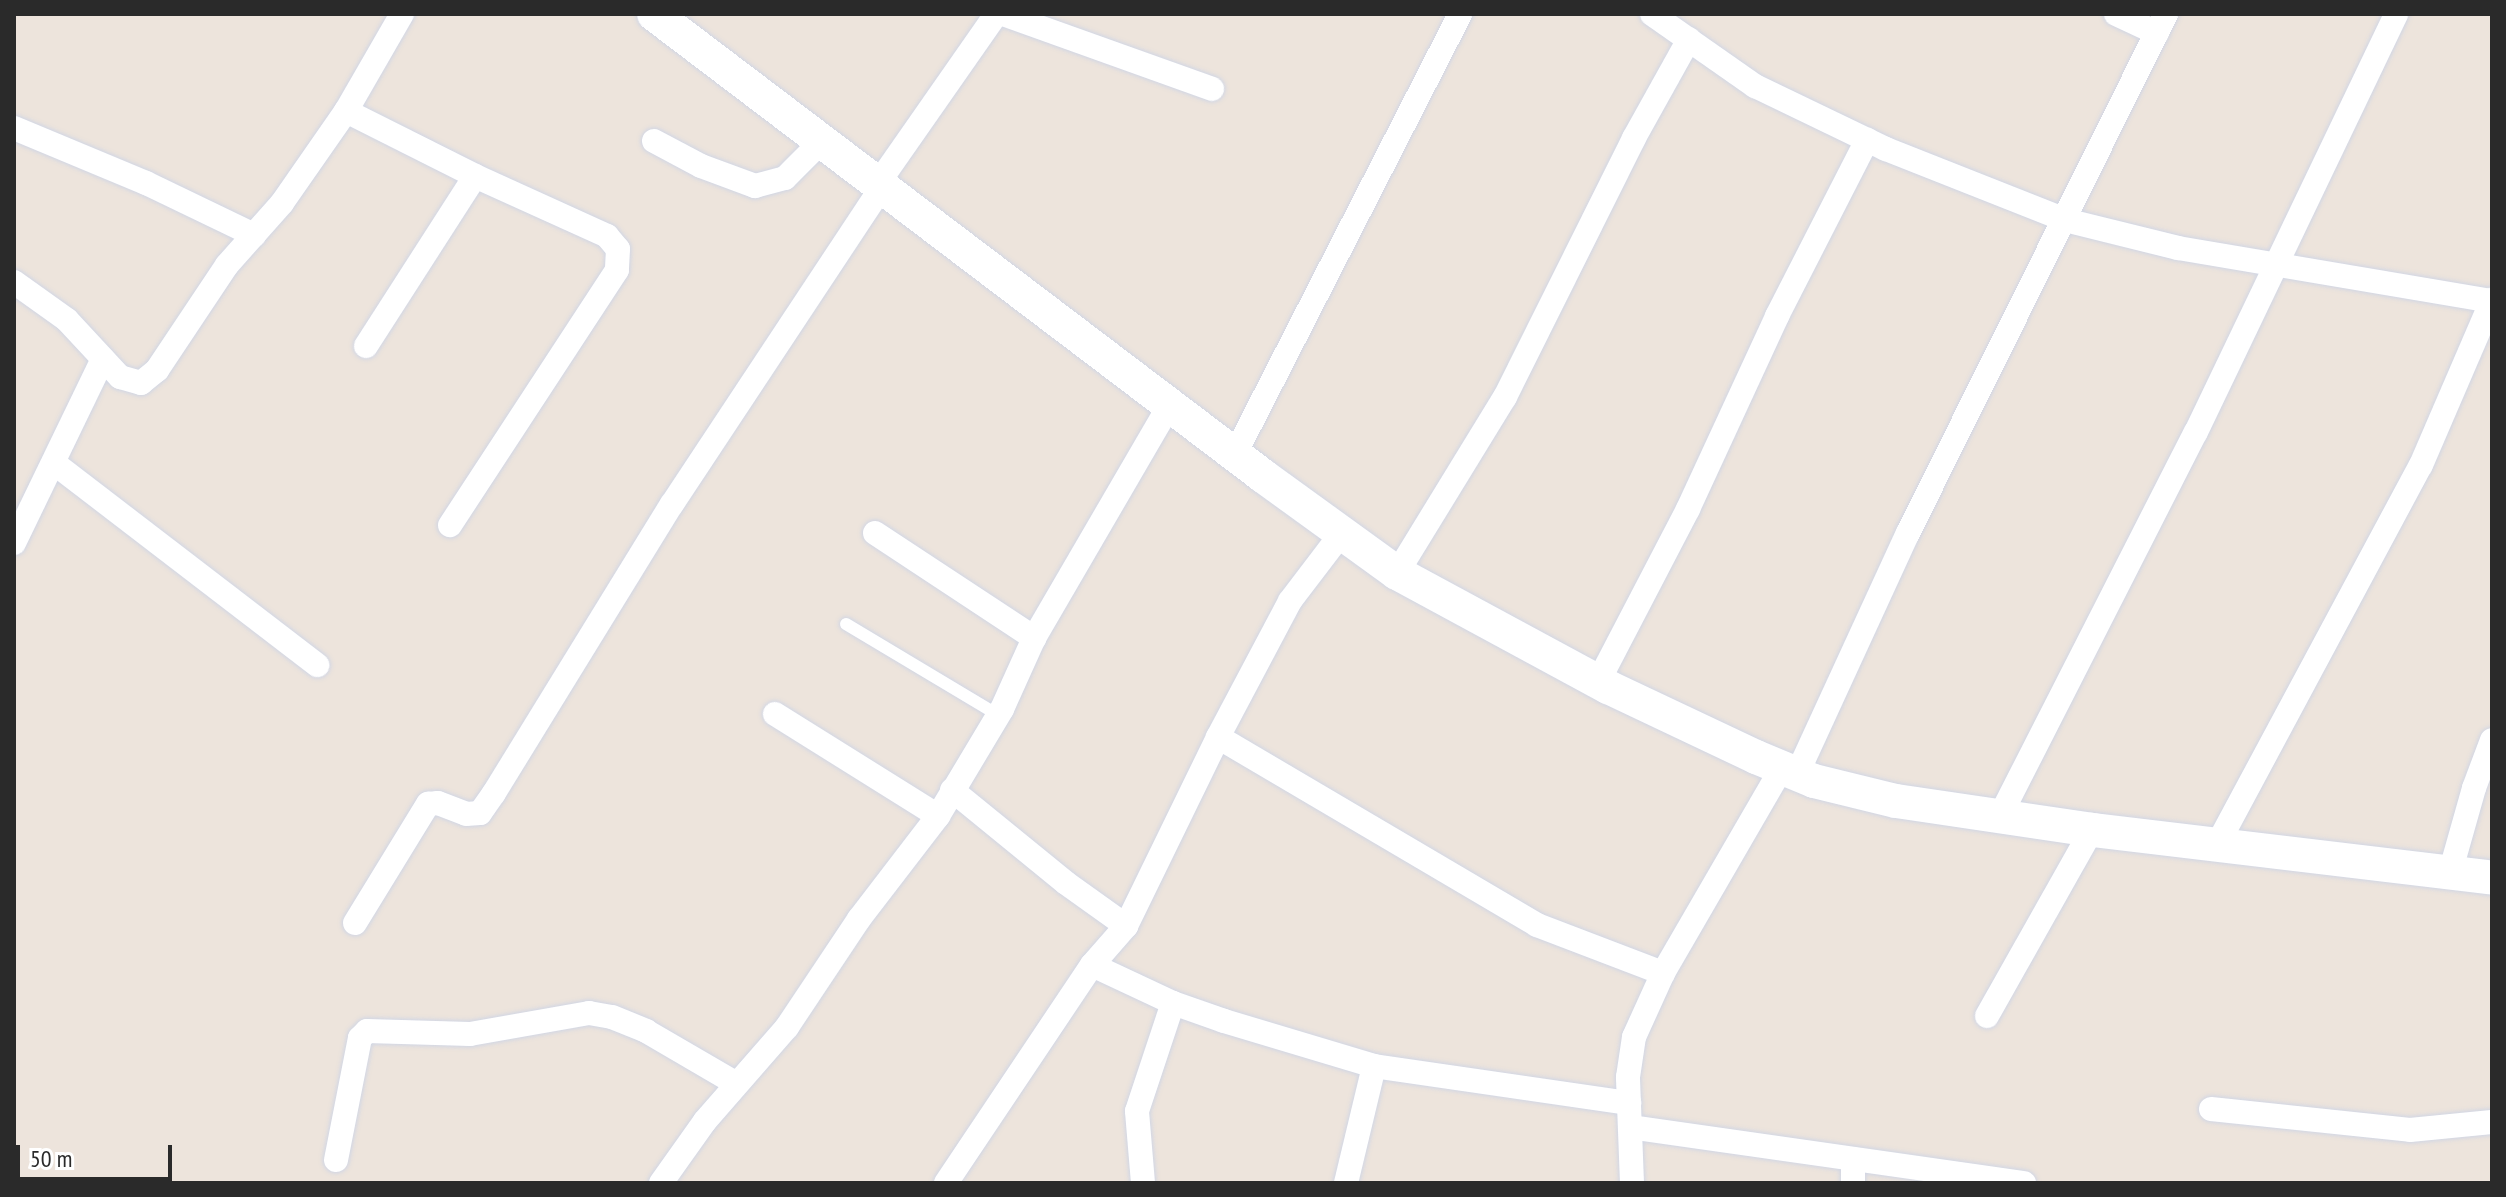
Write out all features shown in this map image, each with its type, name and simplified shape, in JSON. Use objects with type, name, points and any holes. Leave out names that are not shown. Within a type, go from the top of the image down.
[{"type":"street","points":[[14,282],[67,320],[120,377],[141,383],[157,370],[227,265],[282,203],[346,111],[402,14]]},
{"type":"street","points":[[654,14],[1341,534],[1397,573],[1598,682],[1789,771],[1896,801],[2092,830],[2492,878]]},
{"type":"street","points":[[355,923],[428,804],[438,803],[466,814],[480,813],[640,553],[996,14]]},
{"type":"street","points":[[1003,14],[1212,89]]},
{"type":"street","points":[[1235,454],[1460,14]]},
{"type":"street","points":[[1652,14],[1755,86],[1867,140],[2065,220],[2178,248],[2492,301],[2421,465],[2217,845]]},
{"type":"street","points":[[1632,1183],[1628,1077],[1634,1037],[1663,973],[1789,771],[2162,24],[2116,14]]},
{"type":"street","points":[[2000,816],[2116,592],[2396,14]]},
{"type":"street","points":[[1397,573],[1505,397],[1634,138],[1689,39]]},
{"type":"street","points":[[346,111],[475,176],[607,236],[618,249],[617,270],[450,525]]},
{"type":"street","points":[[14,128],[146,183],[254,235]]},
{"type":"street","points":[[654,141],[701,166],[755,186],[785,178],[823,140]]},
{"type":"street","points":[[1598,682],[1688,509],[1777,316],[1867,140]]},
{"type":"street","points":[[366,346],[475,176]]},
{"type":"street","points":[[14,543],[103,359]]},
{"type":"street","points":[[661,1183],[705,1121],[787,1027],[859,919],[938,816],[998,715],[1034,638],[1170,404]]},
{"type":"street","points":[[54,463],[317,665]]},
{"type":"street","points":[[875,533],[1034,638]]},
{"type":"street","points":[[946,1183],[1092,965],[1126,926],[1218,737],[1290,601],[1341,534]]},
{"type":"street","points":[[775,714],[938,816]]},
{"type":"street","points":[[1218,737],[1537,925],[1663,973]]},
{"type":"street","points":[[2450,873],[2474,788],[2492,740]]},
{"type":"street","points":[[952,790],[1066,883],[1126,926]]},
{"type":"street","points":[[1987,1016],[2092,830]]},
{"type":"street","points":[[1092,965],[1173,1003],[1374,1066],[1629,1115],[1853,1171],[2024,1183]]},
{"type":"street","points":[[1143,1183],[1137,1111],[1173,1003]]},
{"type":"street","points":[[336,1160],[360,1038],[367,1031],[470,1034],[589,1013],[612,1017],[646,1031],[737,1084]]},
{"type":"street","points":[[1346,1183],[1374,1066]]},
{"type":"street","points":[[2211,1109],[2410,1130],[2492,1122]]},
{"type":"lane","points":[[846,624],[998,715]]}]
